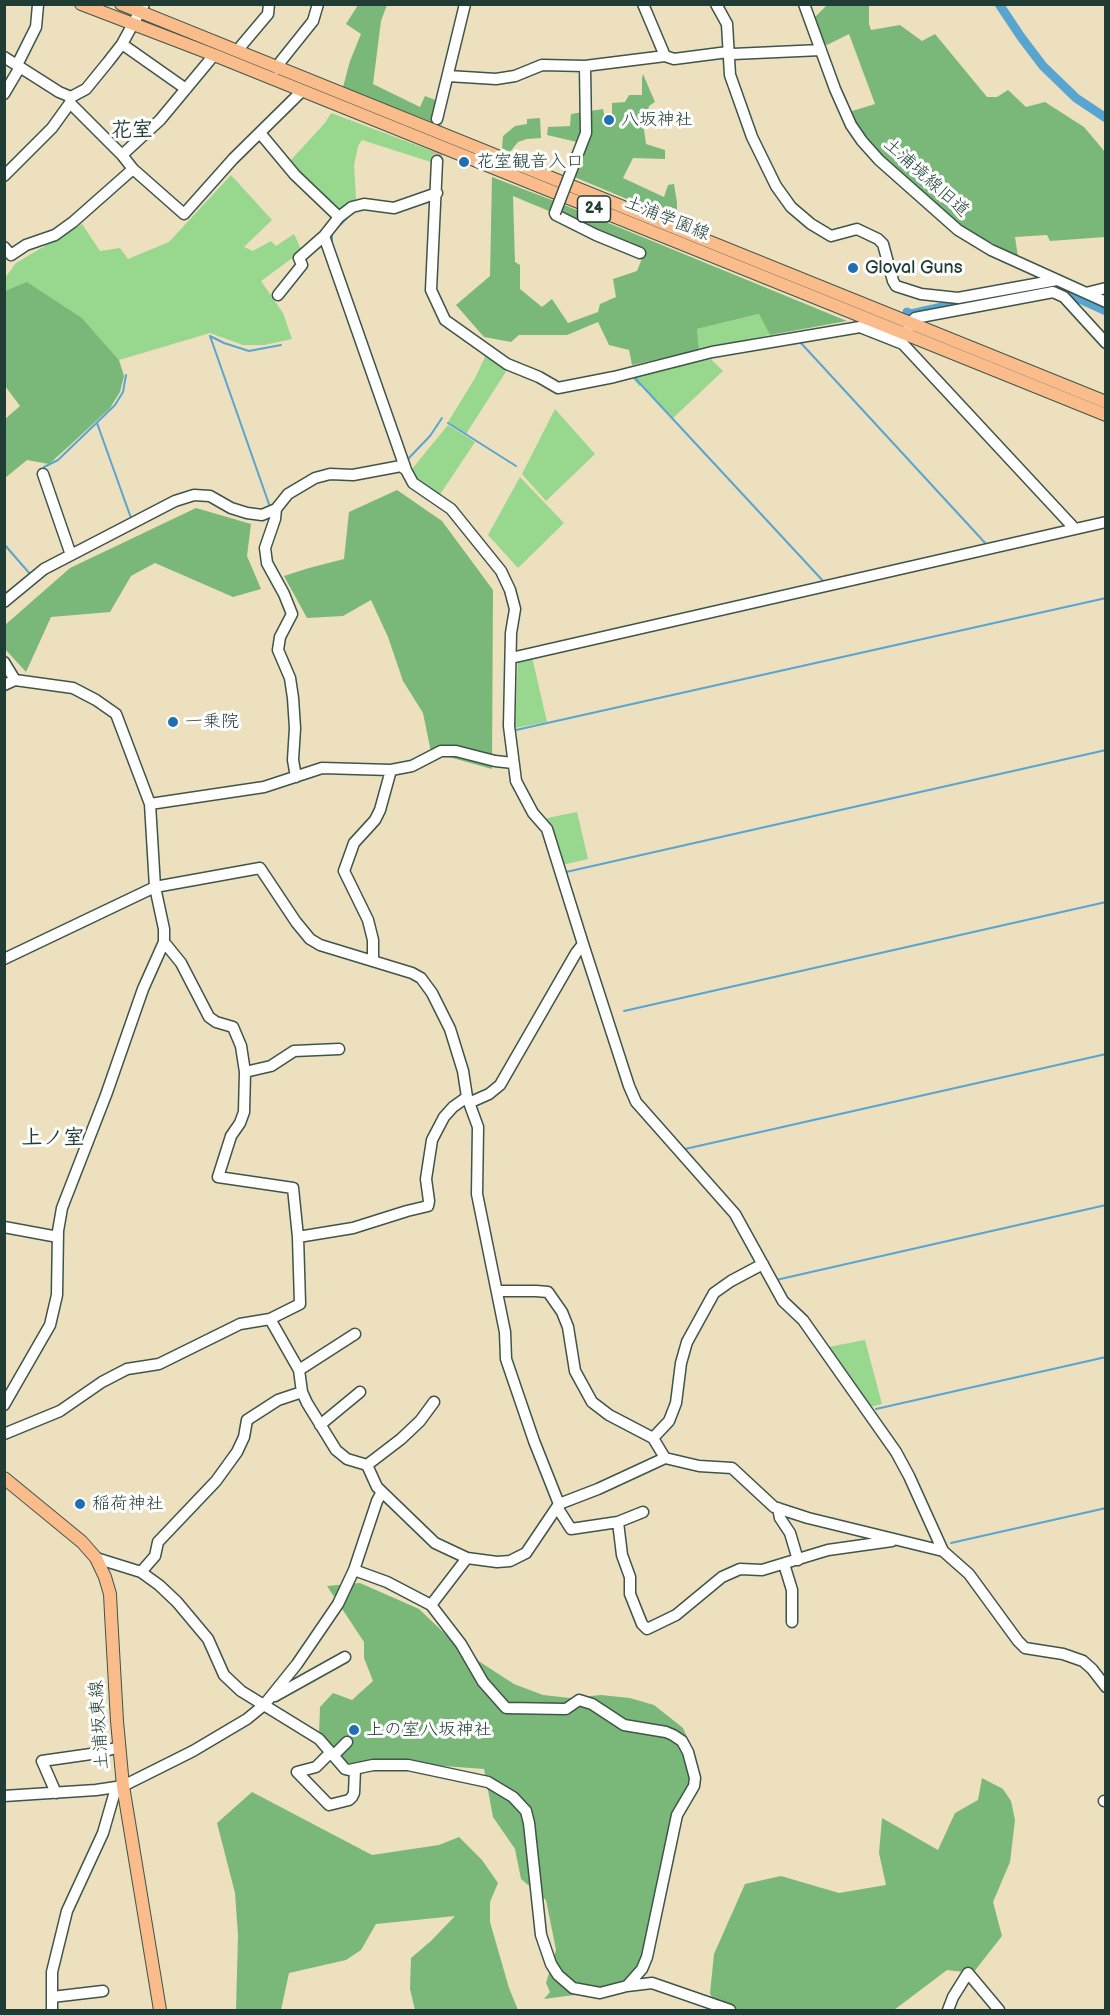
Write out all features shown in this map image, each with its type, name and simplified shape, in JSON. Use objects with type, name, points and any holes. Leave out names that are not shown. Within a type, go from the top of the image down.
[{"type":"main road","name":"土浦学園線","points":[[81,4],[139,13],[238,51],[485,158],[866,318],[1106,415]]},
{"type":"main road","name":"土浦学園線","points":[[121,4],[214,55],[302,91],[485,158]]},
{"type":"main road","name":"土浦学園線","points":[[906,334],[1106,402]]},
{"type":"main road","name":"土浦坂東線","points":[[4,1478],[76,1536],[96,1558],[110,1594],[120,1787],[160,2010]]},
{"type":"street","points":[[238,51],[268,14],[269,4]]},
{"type":"street","points":[[279,69],[281,61],[313,21],[318,4]]},
{"type":"street","points":[[437,119],[465,4]]},
{"type":"street","points":[[643,4],[665,56]]},
{"type":"street","points":[[716,4],[727,24],[730,75],[744,118],[763,161],[791,207],[811,224],[831,236],[857,229],[878,239],[883,244],[896,286],[959,304],[1053,292],[1064,297],[1106,343]]},
{"type":"street","points":[[805,8],[817,4]]},
{"type":"street","points":[[4,94],[36,27],[38,5]]},
{"type":"street","name":"土浦境線旧道","points":[[805,8],[851,125],[862,141],[897,178],[958,230],[991,250],[1106,302]]},
{"type":"street","points":[[4,176],[52,128],[70,100],[86,89],[122,45],[139,13]]},
{"type":"street","points":[[122,45],[186,88]]},
{"type":"street","points":[[448,76],[496,79],[515,76],[542,65],[585,66],[665,56],[674,59],[728,52],[733,54],[821,50]]},
{"type":"street","points":[[122,155],[160,120],[214,55]]},
{"type":"street","points":[[4,57],[70,100],[133,169],[184,214],[233,159],[302,91]]},
{"type":"street","points":[[585,66],[586,133],[555,213],[556,216],[596,235],[640,253]]},
{"type":"street","points":[[260,133],[296,176],[339,217]]},
{"type":"street","points":[[437,161],[431,291],[445,320],[507,364],[539,377],[558,388],[866,318],[906,334],[1073,527]]},
{"type":"street","points":[[4,246],[11,255],[26,245],[55,235],[133,169]]},
{"type":"street","points":[[278,296],[302,265],[299,258],[324,236],[339,217],[352,207],[364,204],[394,208],[437,193]]},
{"type":"street","points":[[324,236],[406,470],[413,483],[452,509],[501,571],[510,590],[515,609],[511,633],[509,726],[516,781],[527,804],[547,829],[636,1102],[735,1214],[783,1301],[803,1320],[896,1452],[943,1551],[969,1574],[1025,1648],[1063,1654],[1083,1661],[1106,1687]]},
{"type":"street","points":[[906,334],[915,318],[959,304],[1057,280]]},
{"type":"street","points":[[1086,293],[1106,288]]},
{"type":"street","points":[[4,602],[44,569],[175,501],[194,495],[210,496],[231,508],[262,515],[276,509],[288,494],[315,478],[330,474],[353,475],[400,466],[406,470]]},
{"type":"street","points":[[43,474],[71,555]]},
{"type":"street","points":[[276,509],[265,548],[267,563],[292,614],[280,637],[278,650],[290,678],[293,698],[295,728],[293,760],[296,777]]},
{"type":"street","points":[[511,657],[1073,527],[1106,522]]},
{"type":"street","points":[[4,662],[15,680]]},
{"type":"street","points":[[4,685],[15,680],[73,688],[116,714],[150,804],[155,887],[164,942],[181,963],[209,1017],[216,1022],[233,1027],[241,1046],[245,1072],[244,1112],[240,1124],[231,1136],[218,1177],[293,1188],[298,1237],[300,1304],[270,1319],[240,1324],[159,1364],[127,1369],[102,1382],[60,1411],[4,1434]]},
{"type":"street","points":[[150,804],[264,787],[322,768],[391,770],[412,766],[441,751],[513,763]]},
{"type":"street","points":[[373,961],[374,940],[368,920],[344,871],[354,843],[375,820],[380,810],[391,770]]},
{"type":"street","points":[[4,959],[155,887],[260,868],[310,939],[320,945],[421,978],[432,993],[450,1029],[478,1127],[477,1194],[505,1332],[506,1359],[558,1506],[571,1529],[618,1522],[643,1512]]},
{"type":"street","points":[[4,1405],[50,1325],[57,1295],[58,1237],[62,1208],[106,1095],[143,989],[164,942]]},
{"type":"street","points":[[298,1237],[353,1228],[428,1206],[426,1179],[432,1140],[444,1116],[453,1107],[469,1099],[489,1094],[500,1085],[583,944]]},
{"type":"street","points":[[245,1072],[271,1066],[294,1051],[339,1049]]},
{"type":"street","points":[[4,1227],[58,1237]]},
{"type":"street","points":[[653,1438],[669,1421],[676,1403],[681,1363],[687,1342],[714,1293],[730,1281],[763,1264]]},
{"type":"street","points":[[497,1291],[548,1292],[562,1312],[568,1327],[575,1371],[592,1402],[609,1415],[653,1438],[665,1458]]},
{"type":"street","points":[[270,1319],[300,1371],[302,1392],[336,1450],[347,1459],[367,1465],[377,1488],[435,1543],[467,1558],[497,1562],[510,1561],[526,1552],[558,1506],[665,1458],[699,1466],[732,1468],[774,1507],[808,1518],[943,1551]]},
{"type":"street","points":[[300,1371],[355,1334]]},
{"type":"street","points":[[141,1572],[154,1556],[158,1542],[210,1488],[237,1452],[244,1437],[247,1420],[278,1400],[302,1392]]},
{"type":"street","points":[[320,1425],[360,1392]]},
{"type":"street","points":[[367,1465],[420,1421],[434,1402]]},
{"type":"street","points":[[267,1702],[297,1664],[338,1604],[354,1570],[382,1492]]},
{"type":"street","points":[[778,1508],[780,1518],[790,1533],[798,1560]]},
{"type":"street","points":[[618,1522],[622,1555],[630,1577],[630,1594],[642,1624],[647,1629],[676,1615],[722,1577],[740,1569],[762,1570],[828,1550],[899,1540]]},
{"type":"street","points":[[96,1558],[141,1572],[177,1602],[208,1639],[224,1675],[241,1691],[267,1702],[319,1739],[345,1769],[373,1765],[408,1765],[488,1782],[513,1797],[525,1811],[530,1822],[539,1928],[551,1964],[558,1975],[573,1988],[600,1993],[652,1983],[730,2010]]},
{"type":"street","points":[[431,1605],[467,1558]]},
{"type":"street","points":[[784,1564],[792,1590],[792,1622]]},
{"type":"street","points":[[354,1570],[387,1582],[431,1605],[461,1644],[483,1682],[506,1708],[566,1709],[579,1700],[592,1704],[624,1725],[666,1732],[682,1741],[688,1752],[695,1778],[694,1786],[677,1815],[647,1958],[642,1969],[627,1986]]},
{"type":"street","points":[[4,1796],[120,1787],[193,1751],[247,1719],[267,1702],[345,1657]]},
{"type":"street","points":[[346,1742],[316,1767],[297,1772],[329,1805],[348,1800],[354,1793],[355,1769]]},
{"type":"street","points":[[56,1793],[42,1761],[119,1748]]},
{"type":"street","points":[[52,2010],[54,1959],[67,1911],[103,1833],[120,1787]]},
{"type":"street","points":[[948,2010],[953,1996],[968,1973],[999,2010]]},
{"type":"street","points":[[52,1997],[103,1991]]},
{"type":"green space","points":[[358,5],[387,5],[381,21],[373,84],[420,107],[425,96],[438,101],[432,122],[343,87],[361,34],[346,24]]},
{"type":"green space","points":[[827,5],[890,5],[869,6],[871,30],[900,25],[922,41],[935,34],[987,97],[997,97],[1008,90],[1026,107],[1045,102],[1084,127],[1105,152],[1105,237],[1050,241],[1047,235],[1015,237],[1018,257],[966,229],[902,177],[864,138],[849,112],[875,104],[849,34],[827,45],[823,42],[814,18]]},
{"type":"green space","points":[[643,74],[655,102],[649,106],[643,122],[646,144],[665,150],[665,159],[633,158],[623,178],[664,197],[668,185],[674,184],[677,220],[572,176],[577,142],[547,135],[548,127],[570,126],[571,114],[603,109],[607,127],[612,127],[612,103],[625,102],[629,95],[642,95]]},
{"type":"green space","points":[[331,113],[435,152],[434,163],[362,140],[358,146],[354,165],[356,199],[340,213],[290,161],[325,123]]},
{"type":"green space","points":[[540,118],[541,138],[518,142],[510,152],[502,148],[503,136],[515,126],[527,124],[527,119]]},
{"type":"green space","points":[[231,175],[272,220],[244,247],[253,251],[271,241],[276,246],[294,234],[302,251],[261,281],[283,313],[292,339],[264,345],[243,345],[210,333],[119,360],[82,318],[28,283],[5,291],[5,278],[16,263],[82,224],[100,251],[120,248],[128,259],[169,242]]},
{"type":"green space","points":[[492,177],[847,321],[770,335],[759,314],[697,329],[699,350],[632,365],[629,350],[609,345],[598,322],[567,335],[519,335],[511,342],[484,337],[456,305],[490,276]],"holes":[[[513,196],[645,251],[637,271],[613,279],[616,297],[600,304],[598,312],[568,323],[552,299],[542,307],[520,289],[520,265],[515,262]]]},
{"type":"green space","points":[[27,282],[82,318],[119,360],[124,376],[120,392],[110,408],[49,464],[27,460],[5,478],[5,419],[20,406],[5,386],[5,291]]},
{"type":"green space","points":[[760,314],[770,335],[699,350],[697,329]]},
{"type":"green space","points":[[486,355],[507,370],[466,434],[448,422]]},
{"type":"green space","points":[[711,359],[723,371],[673,418],[631,376]]},
{"type":"green space","points":[[555,409],[595,454],[546,501],[522,474]]},
{"type":"green space","points":[[448,425],[475,442],[439,496],[424,487],[412,474],[412,469]]},
{"type":"green space","points":[[520,477],[564,523],[518,568],[488,535]]},
{"type":"green space","points":[[397,490],[442,521],[493,590],[492,769],[431,752],[423,713],[403,681],[388,637],[371,600],[343,616],[307,618],[284,576],[344,559],[349,512]]},
{"type":"green space","points":[[196,508],[251,524],[247,556],[261,589],[233,597],[155,563],[131,576],[110,612],[51,617],[26,672],[5,649],[5,625],[70,568]]},
{"type":"green space","points":[[532,657],[547,722],[515,728],[518,660]]},
{"type":"green space","points":[[577,812],[588,859],[562,865],[547,818]]},
{"type":"green space","points":[[865,1340],[882,1404],[870,1407],[828,1347]]},
{"type":"green space","points":[[360,1583],[419,1609],[463,1651],[514,1684],[543,1695],[570,1698],[601,1695],[630,1698],[654,1705],[683,1728],[693,1750],[692,1773],[643,1959],[626,1984],[612,1990],[544,1999],[550,1992],[546,1983],[556,1950],[546,1900],[521,1879],[515,1849],[493,1817],[484,1769],[430,1765],[348,1766],[319,1734],[320,1707],[333,1693],[352,1700],[373,1681],[364,1658],[364,1642],[327,1586]]},
{"type":"green space","points":[[982,1778],[1003,1789],[1011,1801],[1015,1820],[1010,1862],[993,1902],[1002,1936],[973,1973],[947,1970],[894,2010],[716,2010],[710,1993],[714,1954],[745,1884],[781,1876],[839,1893],[886,1885],[879,1853],[882,1818],[938,1850],[955,1813],[978,1800]]},
{"type":"green space","points":[[252,1792],[372,1855],[439,1845],[459,1837],[482,1860],[498,1883],[490,1902],[490,1922],[509,1988],[518,2010],[415,2010],[410,1989],[411,1958],[455,1916],[376,1924],[361,1950],[346,1960],[289,1973],[281,2010],[236,2010],[238,1935],[235,1893],[217,1823]]},
{"type":"waterway","points":[[999,4],[1043,66],[1076,98],[1106,118]]},
{"type":"waterway","points":[[336,229],[347,218]]},
{"type":"waterway","points":[[332,233],[332,245]]},
{"type":"waterway","points":[[1057,289],[1106,311]]},
{"type":"waterway","points":[[907,312],[911,314],[951,305]]},
{"type":"waterway","points":[[270,507],[210,336],[249,351],[281,345]]},
{"type":"waterway","points":[[800,342],[987,545]]},
{"type":"waterway","points":[[44,467],[58,460],[115,405],[123,392],[126,375]]},
{"type":"waterway","points":[[633,376],[824,582]]},
{"type":"waterway","points":[[407,460],[430,436],[442,418]]},
{"type":"waterway","points":[[97,423],[131,518]]},
{"type":"waterway","points":[[448,423],[516,466]]},
{"type":"waterway","points":[[4,544],[30,574]]},
{"type":"waterway","points":[[516,730],[1106,598]]},
{"type":"waterway","points":[[566,872],[1106,750]]},
{"type":"waterway","points":[[624,1011],[1106,902]]},
{"type":"waterway","points":[[685,1149],[1106,1054]]},
{"type":"waterway","points":[[776,1280],[1106,1205]]},
{"type":"waterway","points":[[876,1409],[1106,1357]]},
{"type":"waterway","points":[[951,1543],[1106,1508]]},
{"type":"tunnel","points":[[437,119],[437,161]]},
{"type":"place","name":"八坂神社","points":[[609,120]]},
{"type":"place","name":"花室観音入口","points":[[464,162]]},
{"type":"place","name":"Gloval Guns","points":[[853,268]]},
{"type":"place","name":"一乗院","points":[[173,722]]},
{"type":"place","name":"稲荷神社","points":[[80,1504]]},
{"type":"place","name":"上の室八坂神社","points":[[354,1730]]},
{"type":"district","name":"花室","points":[[132,131]]},
{"type":"district","name":"上ノ室","points":[[53,1139]]}]
